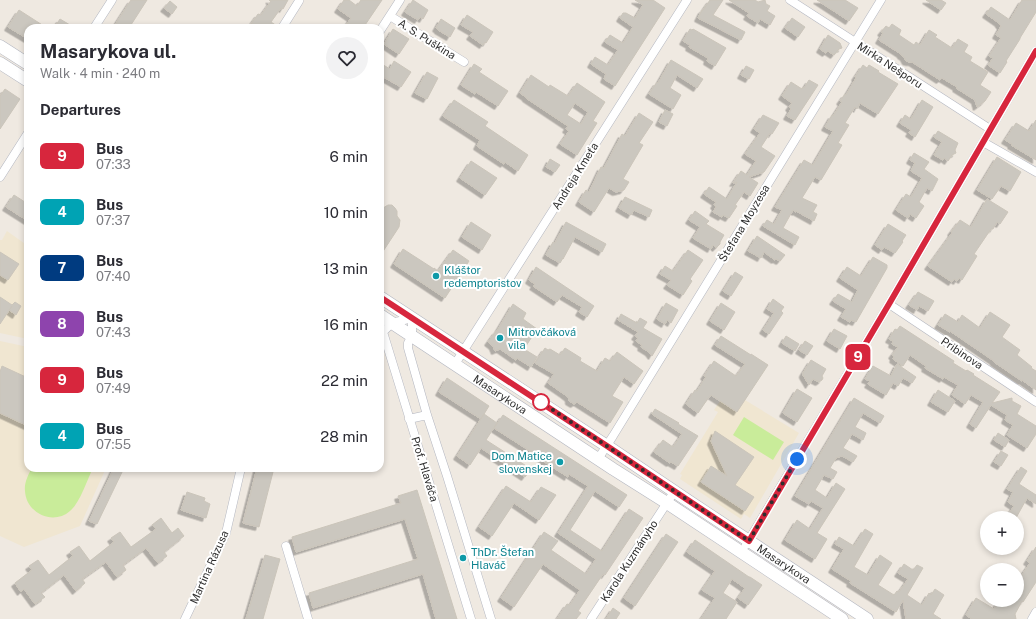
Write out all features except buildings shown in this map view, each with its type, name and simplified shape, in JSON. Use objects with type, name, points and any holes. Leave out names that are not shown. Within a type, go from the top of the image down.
[{"type":"main road","points":[[0,46],[24,61]]},
{"type":"main road","points":[[0,63],[24,78]]},
{"type":"main road","name":"Masarykova","points":[[384,300],[867,619]]},
{"type":"main road","name":"Masarykova","points":[[384,318],[842,619]]},
{"type":"street","points":[[97,24],[112,0]]},
{"type":"street","name":"A. S. Puškina","points":[[384,26],[400,0]]},
{"type":"street","name":"Andreja Kmeťa","points":[[455,364],[687,0]]},
{"type":"street","name":"Mirka Nešporu","points":[[790,0],[990,129]]},
{"type":"street","name":"Štefana Moyzesa","points":[[598,459],[881,0]]},
{"type":"street","points":[[285,24],[299,1]]},
{"type":"street","name":"A. S. Puškina","points":[[390,16],[464,62]]},
{"type":"street","points":[[742,552],[889,304],[1036,51]]},
{"type":"street","points":[[0,177],[24,139]]},
{"type":"street","points":[[983,142],[1036,172]]},
{"type":"street","name":"Pribinova","points":[[889,304],[1036,402]]},
{"type":"street","points":[[392,323],[412,318]]},
{"type":"street","name":"Prof. Hlaváča","points":[[412,318],[412,336],[408,343],[408,348],[427,415],[491,619]]},
{"type":"street","name":"Prof. Hlaváča","points":[[384,327],[392,323]]},
{"type":"street","name":"Prof. Hlaváča","points":[[384,339],[471,619]]},
{"type":"street","points":[[409,419],[427,415]]},
{"type":"street","name":"Martina Rázusa","points":[[185,619],[226,533],[240,472]]},
{"type":"street","name":"Karola Kuzmányho","points":[[592,619],[674,492]]},
{"type":"street","points":[[286,546],[308,619]]},
{"type":"street","points":[[1032,619],[1036,612]]},
{"type":"shaded area","points":[[7,231],[24,243],[24,338],[0,333],[0,240],[2,240]]},
{"type":"shaded area","points":[[0,341],[24,346],[24,472],[104,472],[80,526],[24,547],[0,536]]},
{"type":"shaded area","points":[[751,354],[768,365],[745,400],[799,433],[750,518],[744,514],[741,519],[680,479],[682,475],[680,474],[718,412],[714,410]]},
{"type":"green space","points":[[744,417],[784,442],[773,460],[733,435]]},
{"type":"green space","points":[[30,472],[91,472],[74,507],[63,515],[56,517],[42,515],[30,506],[25,491]]},
{"type":"bus line","name":"9","points":[[384,300],[541,402],[749,541],[1036,51]]},
{"type":"place","name":"Kláštor redemptoristov","points":[[436,276]]},
{"type":"place","name":"Mitrovčáková vila","points":[[500,338]]},
{"type":"place","name":"Dom Matice slovenskej","points":[[560,462]]},
{"type":"place","name":"ThDr. Štefan Hlaváč","points":[[463,558]]},
{"type":"route","points":[[541,402],[749,541],[797,459]]}]
